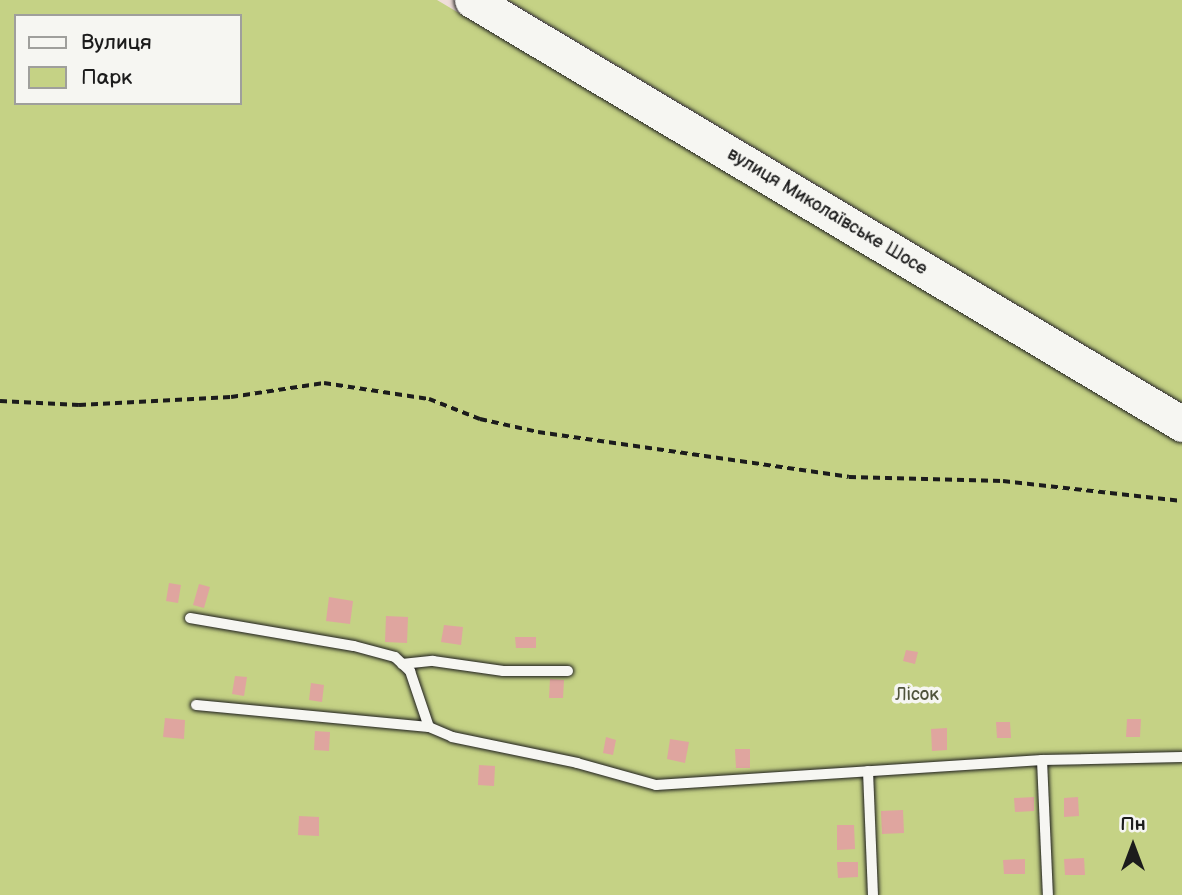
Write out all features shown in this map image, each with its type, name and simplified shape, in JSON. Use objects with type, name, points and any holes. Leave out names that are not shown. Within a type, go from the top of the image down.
[{"type":"main road","name":"вулиця Миколаївське Шосе","points":[[472,0],[1182,424]]},
{"type":"lane","points":[[190,618],[354,646],[395,657],[410,671],[429,727]]},
{"type":"lane","points":[[402,664],[433,662],[503,671],[568,671]]},
{"type":"lane","points":[[196,705],[429,727],[452,737],[578,763],[656,785],[1042,760],[1182,757]]},
{"type":"lane","points":[[1042,760],[1048,895]]},
{"type":"lane","points":[[868,771],[873,895]]},
{"type":"path","points":[[0,401],[79,405],[231,397],[285,385],[324,383],[429,399],[480,419],[538,432],[849,477],[1003,481],[1182,501]]},
{"type":"green space","name":"Лісок","points":[[0,0],[437,0],[1182,441],[1182,895],[0,895]]},
{"type":"green space","points":[[508,0],[1182,0],[1182,403]]},
{"type":"building","points":[[169,583],[181,585],[178,603],[166,601]]},
{"type":"building","points":[[199,584],[210,587],[204,608],[193,605]]},
{"type":"building","points":[[329,597],[353,601],[350,624],[326,621]]},
{"type":"building","points":[[386,616],[408,617],[407,643],[385,642]]},
{"type":"building","points":[[444,625],[463,627],[461,645],[441,642]]},
{"type":"building","points":[[515,637],[536,637],[536,648],[516,648]]},
{"type":"building","points":[[906,650],[918,652],[915,664],[903,661]]},
{"type":"building","points":[[235,676],[247,677],[244,696],[232,694]]},
{"type":"building","points":[[550,679],[564,680],[563,698],[549,698]]},
{"type":"building","points":[[311,683],[324,685],[322,702],[309,700]]},
{"type":"building","points":[[165,718],[185,720],[184,739],[163,737]]},
{"type":"building","points":[[1127,719],[1141,719],[1140,737],[1126,737]]},
{"type":"building","points":[[996,722],[1010,722],[1011,738],[997,738]]},
{"type":"building","points":[[947,728],[947,750],[932,751],[931,729]]},
{"type":"building","points":[[315,731],[330,732],[329,751],[314,750]]},
{"type":"building","points":[[606,737],[616,740],[613,755],[603,753]]},
{"type":"building","points":[[670,739],[689,742],[685,763],[667,759]]},
{"type":"building","points":[[735,749],[750,749],[750,768],[736,768]]},
{"type":"building","points":[[479,765],[495,766],[494,786],[478,785]]},
{"type":"building","points":[[1034,797],[1034,811],[1015,812],[1014,798]]},
{"type":"building","points":[[1078,797],[1079,816],[1064,817],[1064,798]]},
{"type":"building","points":[[903,810],[904,833],[882,834],[881,811]]},
{"type":"building","points":[[299,816],[319,817],[319,836],[298,835]]},
{"type":"building","points":[[837,825],[854,825],[855,849],[837,850]]},
{"type":"building","points":[[1084,858],[1085,875],[1065,875],[1064,859]]},
{"type":"building","points":[[1025,859],[1025,874],[1004,874],[1003,860]]},
{"type":"building","points":[[837,862],[858,862],[858,877],[838,878]]}]
